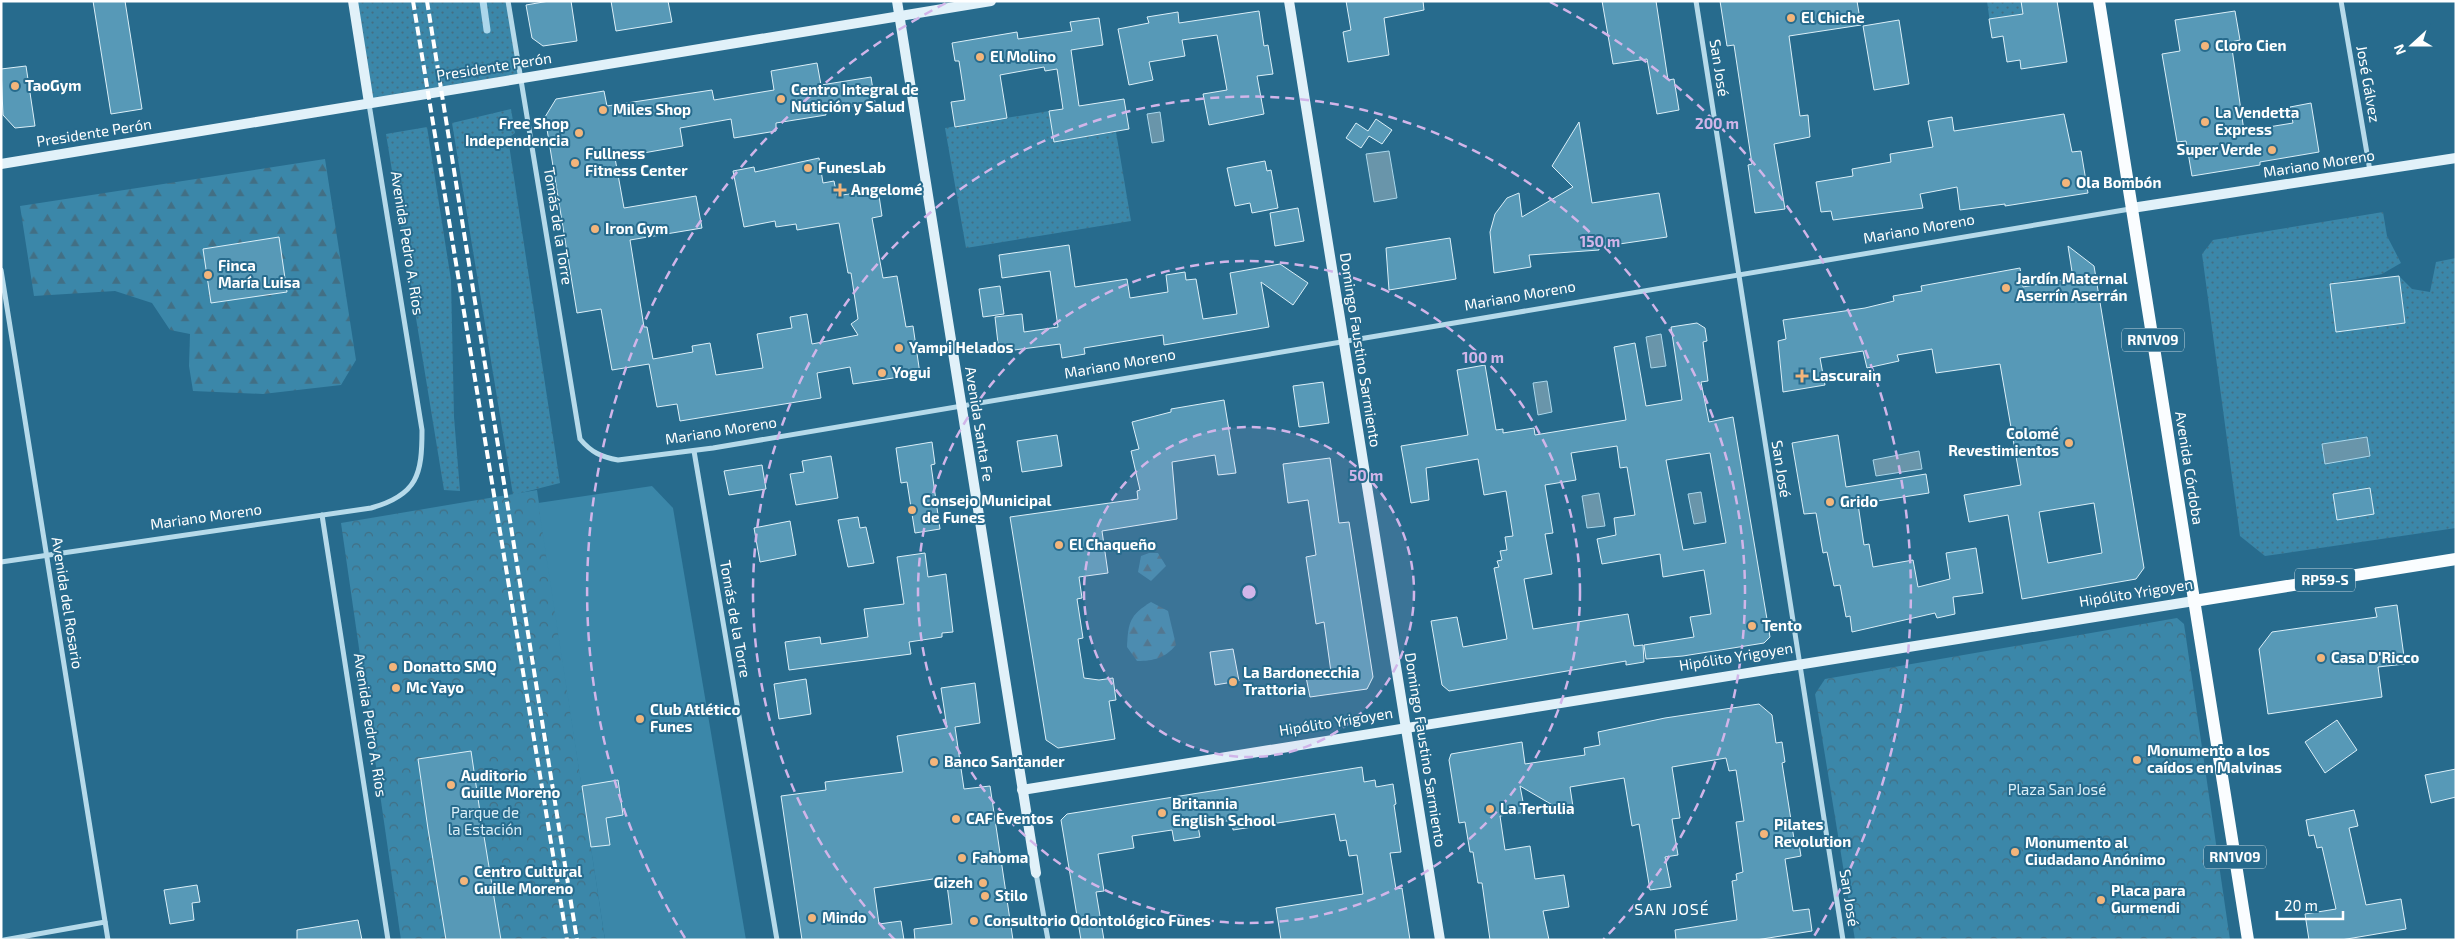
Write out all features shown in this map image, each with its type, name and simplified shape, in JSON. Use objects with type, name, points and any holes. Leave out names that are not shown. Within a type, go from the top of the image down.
[{"type":"main road","name":"Avenida Pedro A. Ríos","points":[[353,1],[369,103]]},
{"type":"main road","name":"Avenida Santa Fe","points":[[897,1],[1036,874]]},
{"type":"main road","name":"Presidente Perón","points":[[1,164],[991,1]]},
{"type":"main road","name":"Domingo Faustino Sarmiento","points":[[1289,1],[1440,940]]},
{"type":"main road","name":"Avenida Córdoba","points":[[2099,1],[2248,940]]},
{"type":"main road","name":"Mariano Moreno","points":[[2132,208],[2456,158]]},
{"type":"main road","name":"Hipólito Yrigoyen","points":[[1022,790],[1799,663],[2456,559]]},
{"type":"street","name":"Tomás de la Torre","points":[[508,1],[580,439],[590,451]]},
{"type":"street","name":"San José","points":[[1696,1],[1843,940]]},
{"type":"street","name":"José Gálvez","points":[[2341,1],[2370,172]]},
{"type":"street","name":"Avenida Pedro A. Ríos","points":[[369,103],[422,430],[422,462],[410,488]]},
{"type":"street","name":"Mariano Moreno","points":[[590,451],[604,458],[618,460],[694,451],[2132,208]]},
{"type":"street","name":"Avenida del Rosario","points":[[1,270],[108,940]]},
{"type":"street","name":"Tomás de la Torre","points":[[694,451],[777,940]]},
{"type":"street","name":"Mariano Moreno","points":[[1,562],[322,515],[392,502],[410,488]]},
{"type":"street","name":"Avenida Pedro A. Ríos","points":[[322,515],[388,940]]},
{"type":"street","name":"Avenida Santa Fe","points":[[1036,874],[1048,940]]},
{"type":"street","points":[[4,940],[105,922]]},
{"type":"green space","points":[[353,1],[508,1],[521,78],[369,103]]},
{"type":"green space","points":[[1987,1],[2057,1],[2061,27],[1992,38]]},
{"type":"green space","points":[[511,109],[515,133],[508,138],[560,483],[513,495],[452,123]]},
{"type":"green space","points":[[1049,111],[1054,142],[1116,132],[1131,221],[966,248],[945,128]]},
{"type":"green space","points":[[427,127],[451,280],[454,417],[460,491],[444,490],[386,134]]},
{"type":"green space","points":[[325,159],[356,360],[341,385],[263,394],[193,391],[189,366],[190,334],[170,330],[152,303],[115,291],[34,296],[20,206]]},
{"type":"green space","points":[[2383,212],[2387,236],[2401,263],[2382,274],[2330,284],[2336,332],[2405,323],[2399,276],[2412,289],[2430,292],[2436,262],[2456,258],[2456,528],[2265,556],[2240,536],[2202,254],[2213,240]]},
{"type":"green space","name":"Club Atlético Funes","points":[[652,486],[673,508],[746,940],[605,940],[538,503]]},
{"type":"green space","name":"Parque de la Estación","points":[[537,490],[605,940],[401,940],[341,523]]},
{"type":"green space","points":[[1149,553],[1158,553],[1166,566],[1151,581],[1138,572],[1141,556]]},
{"type":"green space","points":[[1151,602],[1168,611],[1176,645],[1159,658],[1137,661],[1127,647],[1129,625],[1134,615]]},
{"type":"green space","name":"Plaza San José","points":[[2177,618],[2184,624],[2230,940],[1855,940],[1815,694],[1825,679]]},
{"type":"shaded area","points":[[1160,112],[1164,141],[1152,143],[1147,114]]},
{"type":"shaded area","points":[[1389,151],[1397,198],[1374,202],[1366,154]]},
{"type":"shaded area","points":[[1661,334],[1666,366],[1651,368],[1646,337]]},
{"type":"shaded area","points":[[1547,381],[1552,412],[1538,415],[1533,383]]},
{"type":"shaded area","points":[[2367,437],[2370,456],[2325,464],[2322,444]]},
{"type":"shaded area","points":[[1919,451],[1922,469],[1876,476],[1873,460]]},
{"type":"shaded area","points":[[1701,492],[1706,522],[1694,524],[1688,494]]},
{"type":"shaded area","points":[[1599,493],[1605,526],[1587,528],[1582,496]]},
{"type":"building","points":[[93,1],[125,1],[142,109],[111,114]]},
{"type":"building","points":[[549,1],[571,1],[577,41],[543,46],[532,38],[526,5]]},
{"type":"building","points":[[611,1],[668,1],[672,22],[616,31]]},
{"type":"building","points":[[1346,1],[1423,1],[1424,10],[1384,18],[1389,55],[1348,62],[1343,32],[1351,30]]},
{"type":"building","points":[[1602,1],[1656,1],[1668,80],[1674,79],[1679,110],[1657,114],[1647,59],[1613,64]]},
{"type":"building","points":[[1720,1],[1857,1],[1861,25],[1789,36],[1800,116],[1808,115],[1810,137],[1774,144],[1785,209],[1755,213],[1748,165],[1752,164],[1734,45],[1727,46]]},
{"type":"building","points":[[2021,1],[2057,1],[2067,62],[2021,69],[2020,60],[2007,62],[2003,36],[1992,38],[1989,19],[2023,14]]},
{"type":"building","points":[[1259,11],[1264,46],[1268,45],[1273,74],[1257,76],[1264,114],[1209,125],[1203,94],[1227,90],[1217,35],[1182,40],[1185,56],[1149,62],[1153,80],[1129,85],[1118,29],[1149,23],[1147,17],[1178,12],[1179,23]]},
{"type":"building","points":[[2235,11],[2240,40],[2231,42],[2244,131],[2293,123],[2290,107],[2311,103],[2319,152],[2260,162],[2260,165],[2192,176],[2186,141],[2177,142],[2162,54],[2180,51],[2175,20]]},
{"type":"building","points":[[1099,18],[1103,45],[1071,50],[1079,106],[1124,99],[1129,129],[1054,142],[1049,111],[1063,109],[1057,69],[1045,71],[1044,67],[1000,75],[1007,118],[955,127],[951,102],[965,100],[959,61],[955,61],[952,43],[1017,32],[1018,39],[1072,31],[1070,22]]},
{"type":"building","points":[[1899,20],[1909,84],[1874,90],[1863,26]]},
{"type":"building","points":[[817,63],[821,85],[871,77],[875,103],[825,110],[826,115],[776,123],[776,131],[734,138],[731,119],[680,128],[683,146],[615,158],[624,208],[696,196],[702,228],[630,240],[644,327],[647,327],[653,359],[693,352],[692,346],[710,343],[716,375],[763,368],[757,334],[792,328],[790,317],[807,314],[812,344],[858,335],[851,324],[858,319],[851,273],[848,273],[839,223],[797,230],[796,224],[776,227],[775,221],[744,227],[733,171],[754,167],[755,172],[819,158],[823,183],[834,181],[837,196],[878,189],[882,216],[872,218],[883,278],[897,276],[906,327],[913,326],[920,374],[853,384],[850,367],[817,373],[821,398],[680,421],[677,404],[657,407],[649,364],[612,370],[601,309],[577,313],[545,117],[556,99],[604,91],[607,106],[712,90],[714,100],[774,90],[771,71]]},
{"type":"building","name":"TaoGym","points":[[26,66],[35,126],[15,128],[3,115],[1,69]]},
{"type":"building","points":[[2064,114],[2072,152],[2081,151],[2088,193],[2005,206],[2005,204],[1960,210],[1957,187],[1920,194],[1923,208],[1833,220],[1831,211],[1821,212],[1816,182],[1853,176],[1852,169],[1891,162],[1890,154],[1933,147],[1928,121],[1952,117],[1954,131]]},
{"type":"building","points":[[1376,119],[1392,130],[1382,144],[1369,136],[1361,148],[1346,138],[1356,123],[1368,131]]},
{"type":"building","points":[[1579,122],[1592,203],[1659,193],[1667,237],[1599,247],[1599,250],[1529,255],[1531,267],[1494,273],[1490,232],[1495,214],[1507,198],[1519,193],[1522,217],[1573,187],[1552,166]]},
{"type":"building","points":[[1265,161],[1267,171],[1271,170],[1278,208],[1252,213],[1250,203],[1235,206],[1227,168]]},
{"type":"building","points":[[1298,208],[1304,241],[1275,246],[1270,213]]},
{"type":"building","points":[[279,237],[287,292],[211,303],[203,249]]},
{"type":"building","points":[[1450,238],[1456,279],[1389,290],[1386,248]]},
{"type":"building","points":[[1069,245],[1075,287],[1127,279],[1130,298],[1168,292],[1166,275],[1185,272],[1186,280],[1196,279],[1203,319],[1237,314],[1230,273],[1280,264],[1308,283],[1293,305],[1261,282],[1269,327],[1164,345],[1163,335],[1084,348],[1085,354],[1062,358],[1060,344],[999,352],[995,317],[1022,314],[1024,332],[1058,327],[1050,271],[1002,278],[999,255]]},
{"type":"building","points":[[2068,246],[2094,266],[2144,568],[2136,579],[2022,599],[2008,515],[1969,522],[1964,495],[2021,485],[2000,364],[1936,373],[1932,349],[1897,355],[1899,361],[1867,368],[1863,351],[1820,358],[1825,385],[1783,392],[1778,341],[1786,339],[1783,320],[1865,308],[1894,301],[1893,296],[1922,291],[1921,286],[2020,268],[2023,287],[2073,278]],"holes":[[[2094,503],[2102,553],[2048,563],[2039,512]]]},
{"type":"building","points":[[2399,276],[2405,323],[2336,332],[2330,284]]},
{"type":"building","points":[[1000,286],[1004,314],[983,317],[979,289]]},
{"type":"building","points":[[1697,323],[1705,328],[1707,341],[1703,342],[1708,381],[1701,382],[1709,422],[1733,417],[1770,637],[1764,643],[1683,656],[1646,659],[1644,645],[1694,637],[1690,617],[1711,614],[1704,570],[1663,577],[1660,554],[1602,564],[1597,539],[1616,535],[1614,518],[1635,515],[1627,467],[1620,468],[1617,446],[1571,453],[1576,480],[1545,485],[1553,533],[1545,534],[1552,574],[1524,579],[1533,629],[1628,614],[1634,646],[1643,645],[1644,662],[1626,665],[1626,661],[1449,691],[1442,685],[1431,621],[1457,617],[1463,647],[1507,639],[1494,568],[1499,567],[1497,561],[1502,560],[1500,551],[1507,550],[1505,537],[1513,536],[1506,491],[1484,495],[1478,459],[1426,468],[1429,500],[1411,503],[1401,446],[1468,435],[1457,370],[1485,365],[1496,430],[1503,429],[1503,433],[1534,428],[1535,435],[1626,420],[1614,347],[1635,343],[1646,406],[1682,400],[1671,327]],"holes":[[[1710,453],[1726,543],[1683,550],[1666,460]]]},
{"type":"building","points":[[1323,382],[1329,423],[1299,427],[1293,386]]},
{"type":"building","points":[[1224,400],[1236,473],[1218,475],[1215,455],[1172,462],[1177,519],[1102,531],[1108,573],[1079,577],[1082,598],[1077,599],[1083,638],[1078,639],[1084,678],[1099,680],[1113,678],[1116,700],[1109,701],[1115,739],[1058,748],[1046,740],[1010,517],[1138,499],[1137,491],[1140,490],[1131,451],[1139,449],[1132,422],[1171,412],[1171,409]]},
{"type":"building","points":[[1057,435],[1062,466],[1022,472],[1017,441]]},
{"type":"building","points":[[1838,435],[1846,487],[1926,474],[1929,493],[1858,504],[1864,545],[1869,544],[1873,567],[1913,560],[1918,587],[1950,579],[1946,553],[1976,548],[1983,593],[1953,597],[1955,614],[1937,618],[1935,613],[1852,632],[1850,616],[1846,617],[1840,585],[1834,586],[1827,552],[1823,553],[1816,513],[1804,514],[1792,443]]},
{"type":"building","points":[[932,442],[935,464],[931,465],[940,529],[915,533],[907,482],[901,483],[896,448]]},
{"type":"building","points":[[831,456],[838,498],[796,505],[790,474],[804,472],[802,461]]},
{"type":"building","points":[[1330,458],[1339,523],[1349,522],[1373,677],[1367,689],[1310,697],[1306,677],[1331,672],[1324,622],[1316,624],[1306,557],[1316,555],[1308,500],[1288,503],[1283,464]]},
{"type":"building","points":[[762,465],[766,489],[729,495],[724,471]]},
{"type":"building","points":[[2370,488],[2374,514],[2337,520],[2333,494]]},
{"type":"building","points":[[858,517],[860,528],[866,527],[874,563],[848,567],[838,520]]},
{"type":"building","points":[[790,521],[796,555],[760,562],[754,528]]},
{"type":"building","points":[[925,553],[928,577],[946,574],[953,632],[942,633],[942,637],[909,642],[911,654],[789,670],[785,642],[820,637],[821,644],[868,637],[864,609],[904,604],[897,557]]},
{"type":"building","points":[[2397,605],[2405,664],[2378,667],[2382,697],[2268,714],[2259,649],[2272,632],[2377,617],[2375,608]]},
{"type":"building","points":[[1233,649],[1239,681],[1215,685],[1210,652]]},
{"type":"building","points":[[806,679],[811,714],[779,719],[774,684]]},
{"type":"building","points":[[975,683],[980,723],[955,727],[964,789],[990,786],[1013,940],[915,940],[914,929],[952,924],[946,877],[874,888],[879,924],[901,921],[904,940],[802,940],[781,796],[826,790],[825,782],[903,772],[897,736],[947,728],[941,688]]},
{"type":"building","points":[[1759,704],[1772,715],[1776,743],[1782,742],[1785,762],[1782,763],[1794,839],[1798,838],[1801,856],[1785,859],[1793,911],[1809,909],[1812,931],[1756,940],[1676,940],[1675,930],[1737,920],[1732,881],[1737,880],[1736,874],[1743,872],[1736,822],[1744,821],[1736,770],[1729,771],[1726,758],[1672,767],[1680,818],[1672,819],[1678,855],[1665,857],[1671,887],[1650,890],[1639,824],[1632,826],[1624,778],[1570,787],[1573,807],[1561,810],[1520,786],[1525,812],[1500,816],[1505,850],[1530,846],[1535,879],[1564,875],[1569,907],[1543,911],[1549,940],[1490,940],[1482,883],[1478,883],[1473,852],[1470,852],[1465,822],[1459,823],[1449,760],[1451,754],[1522,742],[1525,764],[1585,755],[1584,748],[1600,745],[1598,732],[1665,718]]},
{"type":"building","points":[[2337,720],[2357,750],[2325,773],[2305,742]]},
{"type":"building","name":"Centro Cultural Guille Moreno","points":[[471,751],[501,940],[446,940],[428,829],[418,759]]},
{"type":"building","points":[[1362,767],[1364,782],[1375,780],[1376,787],[1393,784],[1401,852],[1390,853],[1396,889],[1402,888],[1410,940],[1281,940],[1276,908],[1363,894],[1357,855],[1349,856],[1346,840],[1340,841],[1335,814],[1233,830],[1232,820],[1198,826],[1200,837],[1174,841],[1172,830],[1132,836],[1134,848],[1098,854],[1104,891],[1096,892],[1104,940],[1081,940],[1061,820],[1067,814]]},
{"type":"building","points":[[2456,769],[2456,797],[2431,803],[2425,775]]},
{"type":"building","points":[[618,780],[623,815],[606,818],[610,845],[591,847],[582,786]]},
{"type":"building","points":[[2354,810],[2358,826],[2349,828],[2366,905],[2401,899],[2406,929],[2341,940],[2309,940],[2305,914],[2336,909],[2322,847],[2317,848],[2314,835],[2309,836],[2306,820]]},
{"type":"building","points":[[197,885],[200,902],[192,903],[194,920],[170,924],[164,890]]},
{"type":"building","points":[[358,920],[362,940],[297,940],[297,930]]},
{"type":"waterway","points":[[483,1],[487,30]]},
{"type":"railway","points":[[413,1],[567,940]]},
{"type":"railway","points":[[427,1],[577,940]]},
{"type":"place","name":"El Chiche","points":[[1791,18]]},
{"type":"place","name":"Cloro Cien","points":[[2205,46]]},
{"type":"place","name":"El Molino","points":[[980,57]]},
{"type":"place","name":"TaoGym","points":[[15,86]]},
{"type":"place","name":"Centro Integral de Nutición y Salud","points":[[781,99]]},
{"type":"place","name":"Miles Shop","points":[[603,110]]},
{"type":"place","name":"La Vendetta Express","points":[[2205,122]]},
{"type":"place","name":"Free Shop Independencia","points":[[579,133]]},
{"type":"place","name":"Super Verde","points":[[2272,150]]},
{"type":"place","name":"Fullness Fitness Center","points":[[575,163]]},
{"type":"place","name":"FunesLab","points":[[808,168]]},
{"type":"place","name":"Ola Bombón","points":[[2066,183]]},
{"type":"place","name":"Angelomé","points":[[840,190]]},
{"type":"place","name":"Iron Gym","points":[[595,229]]},
{"type":"place","name":"Finca María Luisa","points":[[208,275]]},
{"type":"place","name":"Jardín Maternal Aserrín Aserrán","points":[[2006,288]]},
{"type":"place","name":"Yampi Helados","points":[[899,348]]},
{"type":"place","name":"Yogui","points":[[882,373]]},
{"type":"place","name":"Lascurain","points":[[1802,376]]},
{"type":"place","name":"Colomé Revestimientos","points":[[2069,443]]},
{"type":"place","name":"Grido","points":[[1830,502]]},
{"type":"place","name":"Consejo Municipal de Funes","points":[[912,510]]},
{"type":"place","name":"El Chaqueño","points":[[1059,545]]},
{"type":"place","name":"Tento","points":[[1752,626]]},
{"type":"place","name":"Casa D'Ricco","points":[[2321,658]]},
{"type":"place","name":"Donatto SMQ","points":[[393,667]]},
{"type":"place","name":"La Bardonecchia Trattoria","points":[[1233,682]]},
{"type":"place","name":"Mc Yayo","points":[[396,688]]},
{"type":"place","name":"Club Atlético Funes","points":[[640,719]]},
{"type":"place","name":"Monumento a los caídos en Malvinas","points":[[2137,760]]},
{"type":"place","name":"Banco Santander","points":[[934,762]]},
{"type":"place","name":"Auditorio Guille Moreno","points":[[451,785]]},
{"type":"place","name":"La Tertulia","points":[[1490,809]]},
{"type":"place","name":"Britannia English School","points":[[1162,813]]},
{"type":"place","name":"CAF Eventos","points":[[956,819]]},
{"type":"place","name":"Pilates Revolution","points":[[1764,834]]},
{"type":"place","name":"Monumento al Ciudadano Anónimo","points":[[2015,852]]},
{"type":"place","name":"Fahoma","points":[[962,858]]},
{"type":"place","name":"Centro Cultural Guille Moreno","points":[[464,881]]},
{"type":"place","name":"Gizeh","points":[[983,883]]},
{"type":"place","name":"Stilo","points":[[985,896]]},
{"type":"place","name":"Placa para Gurmendi","points":[[2101,900]]},
{"type":"place","name":"Mindo","points":[[812,918]]},
{"type":"place","name":"Consultorio Odontológico Funes","points":[[974,921]]},
{"type":"district","name":"SAN JOSÉ","points":[[1672,909]]}]
